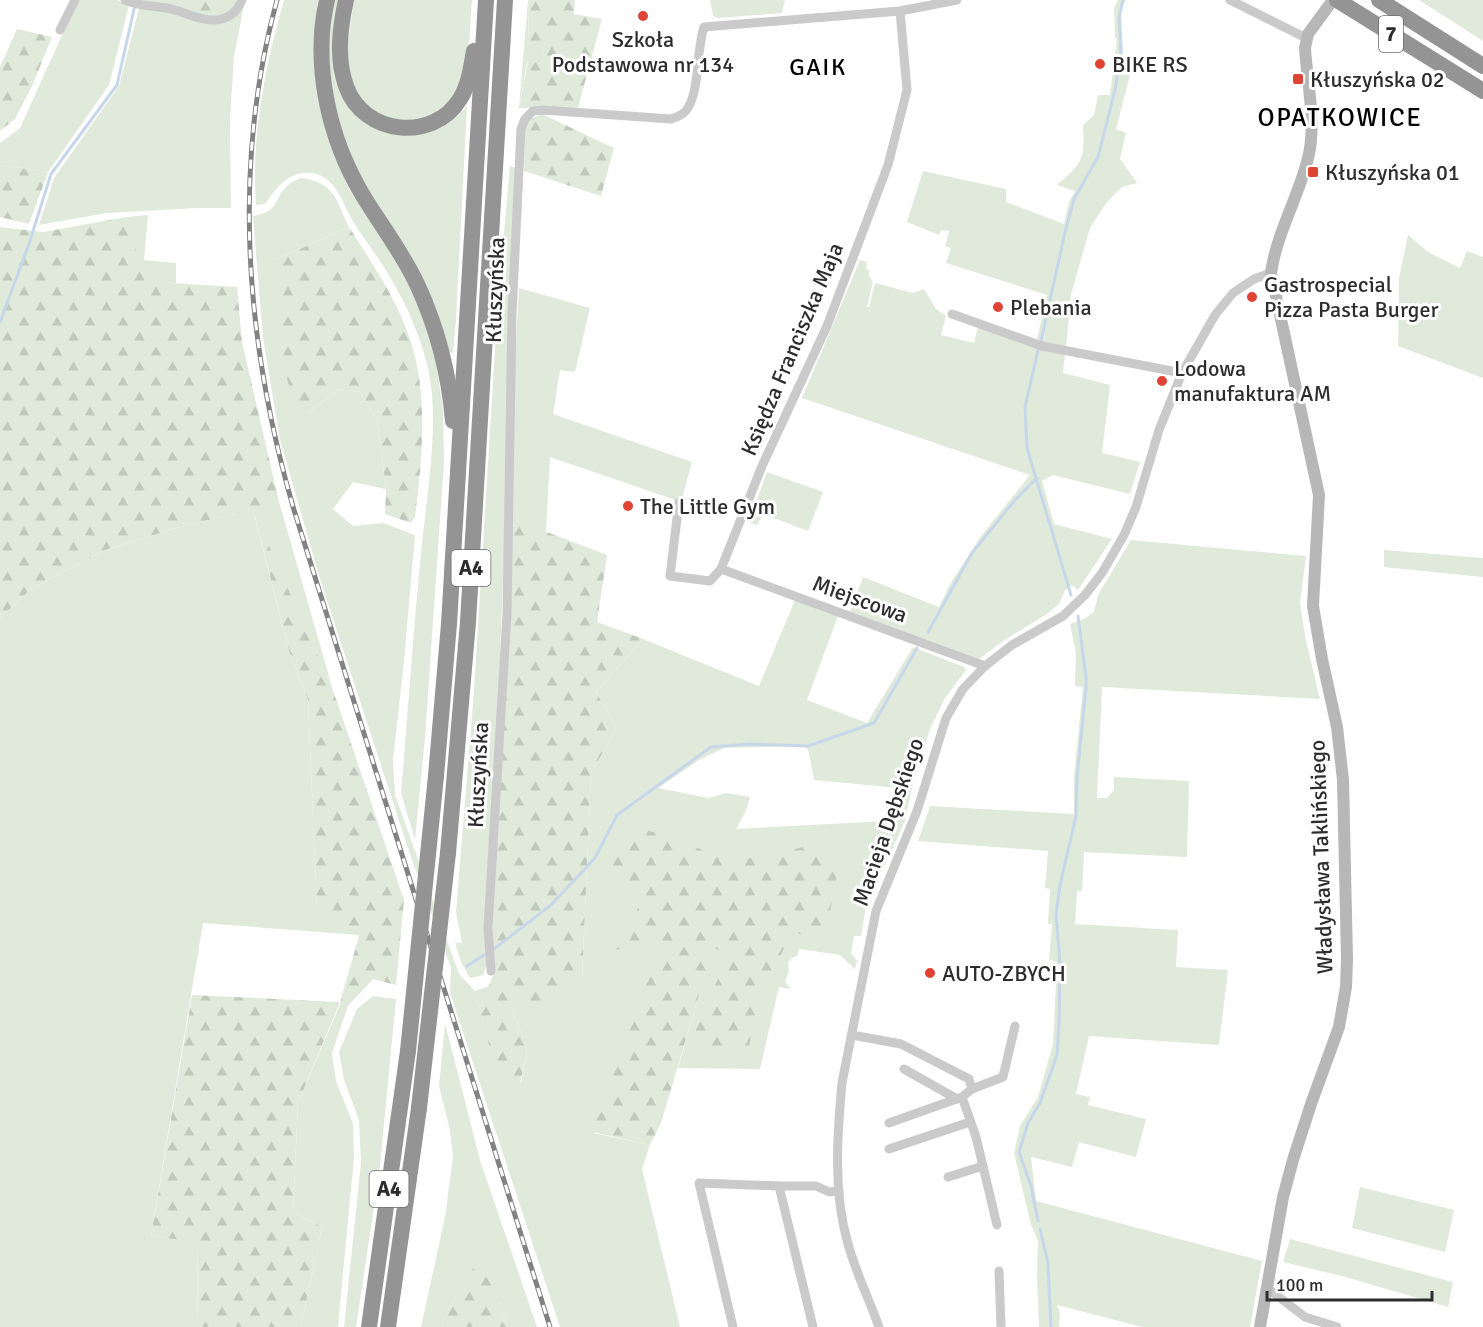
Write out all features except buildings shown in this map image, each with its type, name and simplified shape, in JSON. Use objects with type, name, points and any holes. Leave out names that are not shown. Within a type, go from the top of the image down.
[{"type":"highway","points":[[327,0],[322,58],[327,104],[333,126],[348,167],[416,282],[434,324],[446,372],[458,472]]},
{"type":"highway","points":[[346,0],[339,52],[346,87],[352,99],[369,116],[380,122],[411,129],[446,116],[460,100],[469,80],[485,0]]},
{"type":"highway","name":"A4","points":[[369,1327],[408,1051],[436,776],[458,472],[485,0]]},
{"type":"highway","name":"A4","points":[[388,1327],[419,1108],[448,853],[468,611],[505,0]]},
{"type":"highway","name":"7","points":[[1337,0],[1483,91]]},
{"type":"highway","name":"7","points":[[1379,0],[1483,66]]},
{"type":"street","points":[[60,30],[75,0]]},
{"type":"street","points":[[127,1],[142,6],[165,8],[207,19],[221,20],[231,15],[242,0]]},
{"type":"street","name":"Kłuszyńska","points":[[492,971],[488,928],[507,614],[513,314],[521,129],[525,119],[533,111],[671,118],[682,116],[689,106],[693,93],[700,40],[704,27],[900,11],[957,0]]},
{"type":"street","points":[[1230,0],[1306,38],[1333,0]]},
{"type":"street","name":"Księdza Franciszka Maja","points":[[721,569],[762,466],[827,326],[888,165],[907,90],[900,11]]},
{"type":"street","name":"Władysława Taklińskiego","points":[[1260,1327],[1285,1189],[1296,1148],[1340,1027],[1346,987],[1347,959],[1343,780],[1337,727],[1322,658],[1314,606],[1319,495],[1271,273],[1274,252],[1304,174],[1310,151],[1312,128],[1306,38]]},
{"type":"street","name":"Macieja Dębskiego","points":[[879,1327],[848,1243],[839,1191],[840,1106],[876,911],[917,811],[940,731],[963,689],[985,666],[1012,645],[1069,611],[1102,573],[1136,507],[1159,430],[1182,373],[1215,315],[1231,295],[1254,279],[1271,273]]},
{"type":"street","points":[[952,314],[1042,346],[1182,373]]},
{"type":"street","points":[[679,501],[670,576],[710,581],[721,569]]},
{"type":"street","name":"Miejscowa","points":[[721,569],[985,666]]},
{"type":"street","points":[[889,1123],[960,1098],[972,1089],[1003,1077],[1015,1026]]},
{"type":"street","points":[[852,1035],[901,1044],[969,1079],[972,1089]]},
{"type":"street","points":[[904,1069],[960,1098],[983,1166],[997,1226]]},
{"type":"street","points":[[889,1149],[970,1122]]},
{"type":"street","points":[[948,1178],[983,1166]]},
{"type":"street","points":[[733,1327],[699,1183],[816,1186],[829,1192],[839,1191]]},
{"type":"street","points":[[779,1186],[813,1327]]},
{"type":"street","points":[[999,1270],[1001,1327]]},
{"type":"street","points":[[1266,1287],[1305,1317],[1336,1327]]},
{"type":"green space","points":[[78,0],[116,0],[129,5],[109,85],[48,172],[0,165],[0,143],[20,128]]},
{"type":"green space","points":[[141,0],[245,0],[234,57],[230,119],[231,208],[107,213],[39,225],[54,178],[119,86]]},
{"type":"green space","points":[[190,0],[232,0],[228,13],[213,15],[189,9]]},
{"type":"green space","points":[[284,0],[318,0],[315,34],[331,146],[349,189],[399,264],[421,308],[436,361],[443,410],[444,462],[425,738],[415,840],[401,793],[418,583],[432,454],[433,414],[430,378],[422,346],[403,300],[328,180],[312,173],[297,174],[284,181],[265,204],[256,205],[256,154],[261,102],[265,76]]},
{"type":"green space","points":[[333,0],[340,0],[334,74],[349,106],[361,118],[391,133],[408,135],[425,133],[442,127],[467,106],[453,353],[449,352],[436,308],[353,161],[336,113],[328,63]]},
{"type":"green space","points":[[354,0],[472,0],[468,64],[455,98],[428,118],[403,121],[380,115],[359,98],[348,72],[348,42]]},
{"type":"green space","points":[[528,0],[529,47],[544,51],[541,64],[527,62],[519,108]]},
{"type":"green space","points":[[528,0],[575,0],[574,14],[602,19],[578,108],[519,108],[528,61],[541,64],[544,51],[529,48]]},
{"type":"green space","points":[[710,0],[785,0],[782,13],[718,18],[713,16]]},
{"type":"green space","points":[[1118,0],[1126,0],[1121,8],[1123,52],[1119,74],[1130,75],[1116,129],[1126,133],[1120,159],[1137,183],[1122,187],[1107,202],[1090,228],[1071,294],[1066,348],[1043,343],[1037,339],[1047,295],[946,263],[951,248],[945,246],[949,231],[941,230],[939,235],[907,222],[923,171],[1006,189],[1006,202],[1064,224],[1069,202],[1075,191],[1057,185],[1080,160],[1083,153],[1083,125],[1094,115],[1098,95],[1110,95],[1117,39],[1115,38],[1114,8]]},
{"type":"green space","points":[[1419,0],[1483,0],[1483,41]]},
{"type":"green space","points":[[17,29],[52,37],[32,86],[15,119],[0,131],[0,67]]},
{"type":"green space","points":[[542,114],[614,148],[601,196],[524,171],[525,130],[528,120]]},
{"type":"green space","points":[[0,165],[48,172],[29,224],[0,217]]},
{"type":"green space","points":[[510,166],[516,168],[505,531],[488,960],[483,975],[470,978],[462,964],[455,943],[462,943],[456,912],[474,691],[498,300]]},
{"type":"green space","points":[[301,178],[313,180],[328,188],[349,227],[275,260],[308,413],[339,389],[360,392],[377,420],[386,489],[353,482],[333,509],[353,526],[383,523],[415,535],[393,761],[395,795],[459,974],[475,991],[495,1067],[521,1083],[527,1053],[510,1006],[582,980],[591,772],[617,728],[596,692],[643,639],[759,686],[795,600],[838,616],[807,700],[867,723],[913,647],[964,667],[966,670],[945,698],[930,729],[913,783],[905,821],[866,906],[861,936],[854,936],[851,953],[857,961],[855,969],[840,955],[799,949],[797,956],[791,958],[788,963],[789,971],[785,982],[791,989],[779,987],[760,1069],[678,1068],[717,932],[593,1133],[650,1145],[642,1169],[680,1327],[560,1327],[450,993],[451,968],[411,857],[319,576],[280,440],[263,338],[253,216],[272,208],[283,190]],"holes":[[[800,746],[808,749],[814,780],[899,788],[887,821],[736,829],[746,811],[750,797],[726,793],[709,798],[658,788],[699,760],[724,748]]]},
{"type":"green space","points":[[148,215],[144,260],[176,263],[176,283],[171,283],[139,265],[126,217]]},
{"type":"green space","points":[[126,217],[140,265],[171,283],[237,287],[242,342],[279,502],[173,529],[105,550],[31,589],[0,618],[0,227],[43,232]]},
{"type":"green space","points":[[349,227],[383,281],[405,324],[416,361],[422,405],[422,450],[415,517],[411,523],[385,514],[386,489],[377,420],[360,392],[339,389],[308,413],[295,415],[279,340],[275,260]]},
{"type":"green space","points":[[1408,235],[1428,252],[1460,268],[1467,251],[1483,257],[1483,378],[1398,346],[1399,278]]},
{"type":"green space","points":[[860,260],[867,262],[866,269],[869,270],[869,276],[873,282],[867,307],[869,307],[875,283],[913,293],[924,289],[936,309],[946,316],[941,335],[974,343],[978,327],[1065,355],[1063,373],[1110,385],[1102,453],[1140,462],[1130,494],[1053,475],[1042,481],[1054,524],[1112,539],[1078,590],[1072,585],[1065,590],[1059,604],[1047,614],[979,659],[850,612],[863,577],[939,607],[950,584],[981,536],[1030,475],[802,398]]},
{"type":"green space","points":[[519,288],[590,308],[575,372],[560,370],[553,414],[692,462],[681,502],[550,457],[546,532],[513,519],[515,360]]},
{"type":"green space","points":[[767,472],[823,492],[808,531],[763,514],[757,525],[749,522]]},
{"type":"green space","points":[[279,502],[333,690],[254,514],[289,651],[308,700],[317,909],[359,935],[203,923],[151,1236],[198,1241],[197,1327],[0,1327],[0,618],[31,589],[105,550],[173,529]]},
{"type":"green space","points":[[254,511],[333,690],[404,900],[396,985],[373,979],[348,1006],[340,1002],[359,936],[317,910],[308,700],[289,651]]},
{"type":"green space","points":[[513,519],[607,555],[597,622],[643,639],[596,692],[617,728],[591,773],[582,980],[534,1009],[510,1006],[527,1053],[520,1084],[495,1068],[475,991],[489,986],[495,970],[492,936]]},
{"type":"green space","points":[[1131,540],[1306,556],[1300,603],[1305,636],[1320,699],[1102,687],[1097,798],[1107,798],[1114,790],[1114,777],[1189,781],[1187,857],[1084,852],[1082,891],[1077,891],[1075,924],[1178,930],[1176,967],[1228,970],[1219,1045],[1089,1036],[1076,1094],[1090,1097],[1088,1105],[1146,1119],[1136,1157],[1079,1142],[1072,1167],[1031,1157],[1036,1201],[1262,1261],[1250,1327],[1142,1327],[1057,1305],[1060,1313],[1059,1327],[1039,1327],[1038,1241],[1031,1225],[1014,1153],[1020,1126],[1038,1097],[1053,1044],[1057,962],[1049,960],[1052,924],[1048,924],[1050,889],[1045,888],[1048,851],[918,841],[930,806],[1074,814],[1074,777],[1083,687],[1075,686],[1076,654],[1070,624],[1094,612],[1098,595]]},
{"type":"green space","points":[[1384,550],[1483,558],[1483,577],[1384,567]]},
{"type":"green space","points":[[631,825],[689,844],[729,862],[804,847],[841,854],[825,939],[791,932],[755,1014],[749,1046],[688,1048],[729,953],[713,948],[661,1123],[650,1145],[592,1132],[657,953],[687,942],[613,950],[644,898],[609,868]]},
{"type":"green space","points":[[192,995],[340,1002],[298,1103],[293,1212],[322,1227],[301,1327],[197,1327],[198,1242],[151,1236]]},
{"type":"green space","points":[[373,996],[396,999],[380,1166],[356,1327],[344,1327],[361,1162],[359,1120],[344,1080],[339,1052],[357,1009]]},
{"type":"green space","points":[[341,1002],[348,1006],[332,1053],[336,1081],[353,1124],[354,1158],[338,1327],[301,1327],[322,1227],[293,1212],[298,1103]]},
{"type":"green space","points":[[445,1023],[480,1160],[537,1327],[508,1327],[481,1256],[444,1317],[441,1327],[421,1327],[445,1217],[453,1157],[450,1130],[439,1086]]},
{"type":"green space","points":[[1360,1187],[1454,1210],[1445,1252],[1352,1228]]},
{"type":"green space","points":[[1290,1239],[1453,1282],[1448,1307],[1342,1276],[1283,1262]]},
{"type":"green space","points":[[481,1255],[508,1327],[441,1327],[444,1317]]},
{"type":"waterway","points":[[1041,341],[1074,199],[1098,157],[1115,90],[1121,53],[1119,17],[1123,0]]},
{"type":"waterway","points":[[0,322],[29,244],[51,174],[117,85],[135,5]]},
{"type":"waterway","points":[[1038,350],[1025,407],[1027,448],[1071,595]]},
{"type":"waterway","points":[[928,632],[972,553],[1015,500],[1037,478]]},
{"type":"waterway","points":[[1038,1221],[1031,1186],[1019,1152],[1028,1123],[1040,1103],[1057,1055],[1060,963],[1056,915],[1060,885],[1076,816],[1077,777],[1086,688],[1078,616]]},
{"type":"waterway","points":[[494,949],[551,905],[595,858],[617,815],[711,747],[750,744],[808,746],[874,723],[917,648]]},
{"type":"waterway","points":[[467,966],[484,955]]},
{"type":"waterway","points":[[1040,1229],[1048,1263],[1051,1327]]},
{"type":"railway","points":[[277,0],[263,63],[254,127],[250,192],[250,256],[255,320],[278,448],[294,510],[550,1327]]},
{"type":"place","name":"Szkoła Podstawowa nr 134","points":[[643,16]]},
{"type":"place","name":"BIKE RS","points":[[1100,64]]},
{"type":"place","name":"Kłuszyńska 02","points":[[1298,79]]},
{"type":"place","name":"Kłuszyńska 01","points":[[1313,172]]},
{"type":"place","name":"Gastrospecial Pizza Pasta Burger","points":[[1252,297]]},
{"type":"place","name":"Plebania","points":[[998,307]]},
{"type":"place","name":"Lodowa manufaktura AM","points":[[1162,381]]},
{"type":"place","name":"The Little Gym","points":[[628,506]]},
{"type":"place","name":"AUTO-ZBYCH","points":[[930,973]]},
{"type":"district","name":"GAIK","points":[[818,67]]},
{"type":"district","name":"OPATKOWICE","points":[[1340,118]]}]
